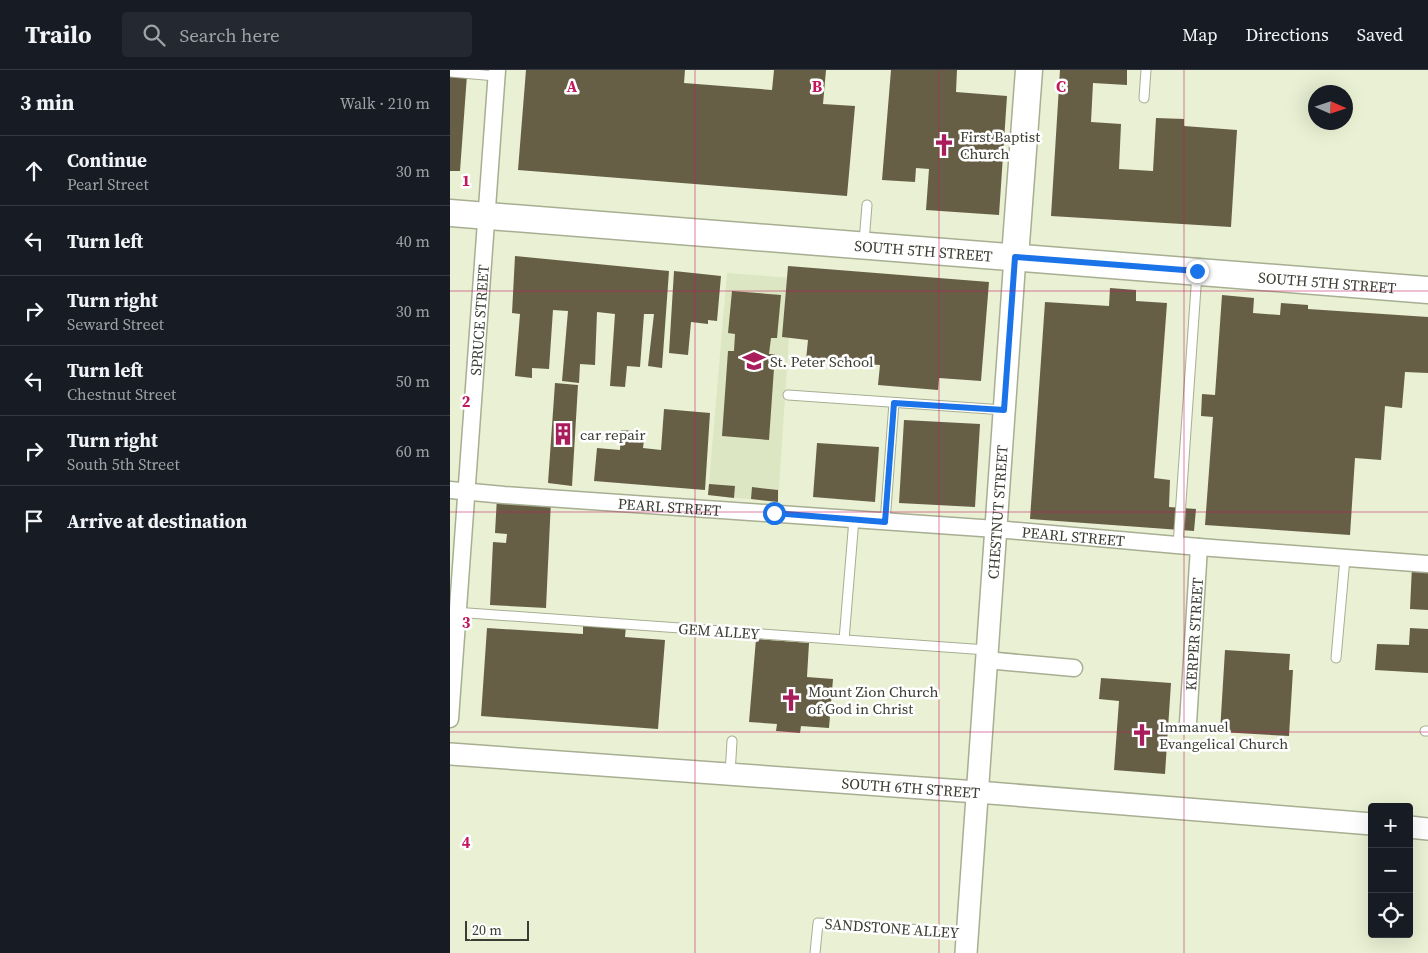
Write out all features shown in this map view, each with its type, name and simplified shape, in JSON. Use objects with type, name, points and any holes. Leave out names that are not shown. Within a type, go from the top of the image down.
[{"type":"main road","name":"CHESTNUT STREET","points":[[1015,257],[1029,70]]},
{"type":"main road","name":"SOUTH 5TH STREET","points":[[450,213],[1428,290]]},
{"type":"street","name":"SPRUCE STREET","points":[[450,719],[458,491],[487,216],[497,73]]},
{"type":"street","name":"CHESTNUT STREET","points":[[966,943],[1015,257]]},
{"type":"street","name":"PEARL STREET","points":[[458,491],[996,529],[1199,547],[1428,564]]},
{"type":"street","name":"KERPER STREET","points":[[1188,723],[1199,547]]},
{"type":"street","points":[[987,655],[1074,668]]},
{"type":"street","name":"SOUTH 6TH STREET","points":[[450,754],[977,792],[1368,824]]},
{"type":"street","points":[[1413,827],[1428,829]]},
{"type":"lane","points":[[1144,98],[1146,70]]},
{"type":"lane","points":[[450,72],[497,73]]},
{"type":"lane","points":[[864,245],[867,205]]},
{"type":"lane","points":[[1178,545],[1197,271]]},
{"type":"lane","points":[[788,395],[1004,410]]},
{"type":"lane","points":[[885,522],[894,403]]},
{"type":"lane","points":[[844,640],[854,519]]},
{"type":"lane","points":[[1336,658],[1345,558]]},
{"type":"lane","name":"GEM ALLEY","points":[[454,612],[844,640],[987,655]]},
{"type":"lane","points":[[730,774],[732,741]]},
{"type":"lane","name":"SANDSTONE ALLEY","points":[[815,953],[818,923],[966,943]]},
{"type":"shaded area","name":"St. Peter School","points":[[727,273],[793,278],[778,502],[708,495]]},
{"type":"building","points":[[526,70],[685,70],[684,83],[772,90],[774,70],[826,70],[823,104],[855,106],[847,196],[518,170]]},
{"type":"building","name":"First Baptist Church","points":[[891,70],[957,70],[956,92],[1007,96],[999,215],[926,210],[929,169],[916,168],[915,182],[882,180]]},
{"type":"building","points":[[1060,70],[1127,70],[1127,85],[1093,83],[1091,122],[1121,124],[1119,169],[1153,171],[1156,118],[1184,119],[1184,126],[1237,130],[1231,227],[1051,216]]},
{"type":"building","points":[[450,74],[467,75],[460,171],[450,171]]},
{"type":"building","points":[[515,256],[669,271],[662,368],[648,366],[654,314],[644,314],[640,367],[627,366],[625,387],[610,386],[615,314],[597,312],[595,365],[580,364],[579,383],[562,381],[568,311],[553,310],[549,369],[532,368],[532,378],[515,376],[520,314],[512,313]]},
{"type":"building","points":[[788,266],[989,282],[981,381],[939,378],[938,390],[878,385],[880,365],[806,360],[808,340],[782,337]]},
{"type":"building","points":[[674,271],[721,276],[717,321],[708,320],[708,324],[691,322],[688,355],[669,353]]},
{"type":"building","points":[[1110,288],[1136,290],[1136,301],[1167,303],[1154,478],[1170,480],[1169,507],[1196,509],[1194,531],[1030,519],[1045,302],[1109,306]]},
{"type":"building","points":[[732,291],[781,295],[777,338],[771,338],[769,354],[775,354],[769,440],[722,436],[728,351],[734,351],[735,334],[728,333]]},
{"type":"building","points":[[1222,295],[1254,298],[1253,313],[1280,315],[1281,303],[1308,305],[1308,309],[1428,317],[1428,373],[1405,372],[1402,408],[1385,406],[1381,460],[1355,458],[1350,535],[1205,525],[1213,417],[1201,416],[1202,394],[1215,395]]},
{"type":"building","name":"car repair","points":[[555,383],[578,385],[572,486],[548,483]]},
{"type":"building","points":[[664,409],[710,413],[705,490],[594,481],[597,448],[620,450],[621,430],[645,432],[643,448],[661,450]]},
{"type":"building","points":[[904,420],[980,424],[975,507],[899,503]]},
{"type":"building","points":[[817,443],[879,447],[875,502],[813,497]]},
{"type":"building","points":[[709,484],[735,486],[734,498],[708,495]]},
{"type":"building","points":[[752,487],[778,490],[778,502],[751,499]]},
{"type":"building","points":[[497,497],[551,500],[546,608],[490,605],[493,542],[506,543],[507,534],[495,533]]},
{"type":"building","points":[[1412,566],[1428,567],[1428,610],[1410,609]]},
{"type":"building","points":[[583,623],[626,626],[625,637],[665,640],[658,729],[481,716],[487,628],[583,634]]},
{"type":"building","points":[[1410,628],[1428,629],[1428,673],[1375,670],[1377,644],[1409,645]]},
{"type":"building","name":"Mount Zion Church of God in Christ","points":[[756,639],[809,643],[807,677],[833,679],[829,728],[801,726],[800,733],[776,731],[777,724],[749,722]]},
{"type":"building","points":[[1225,650],[1290,654],[1289,670],[1293,670],[1289,736],[1220,732]]},
{"type":"building","name":"Immanuel Evangelical Church","points":[[1101,678],[1171,683],[1165,774],[1114,770],[1119,701],[1099,699]]},
{"type":"place","name":"First Baptist Church","points":[[944,145]]},
{"type":"place","name":"St. Peter School","points":[[754,361]]},
{"type":"place","name":"car repair","points":[[563,434]]},
{"type":"place","name":"Mount Zion Church of God in Christ","points":[[791,700]]},
{"type":"place","name":"Immanuel Evangelical Church","points":[[1142,735]]},
{"type":"route","points":[[774,513],[885,522],[894,403],[1004,410],[1015,257],[1197,271]]}]
